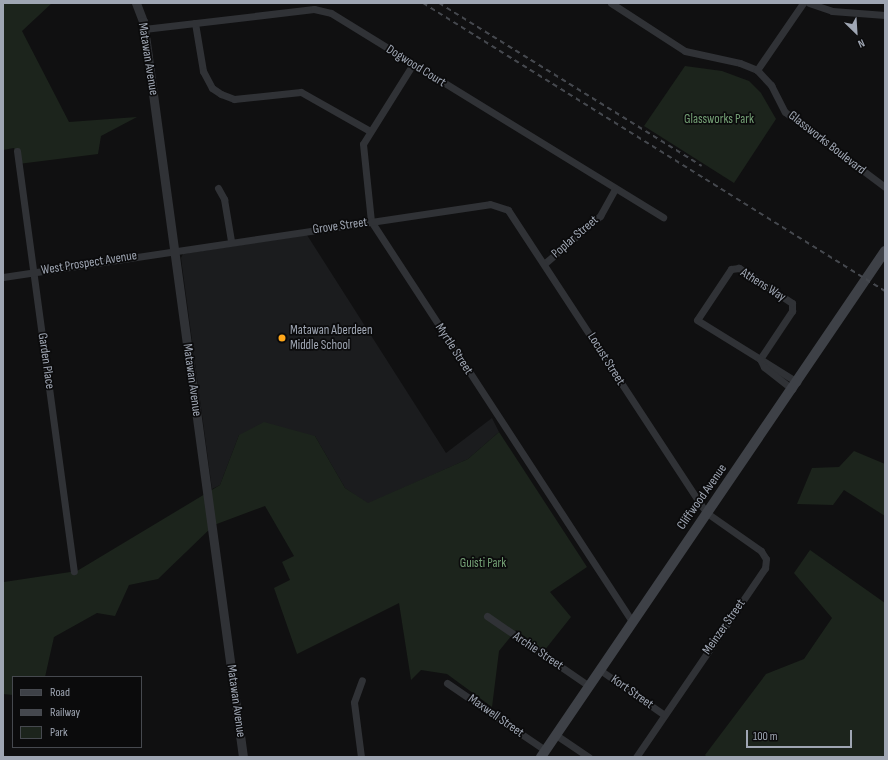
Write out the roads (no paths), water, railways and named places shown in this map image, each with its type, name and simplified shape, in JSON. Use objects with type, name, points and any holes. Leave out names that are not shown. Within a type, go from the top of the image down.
[{"type":"main road","name":"Cliffwood Avenue","points":[[543,754],[885,251]]},
{"type":"street","name":"Matawan Avenue","points":[[136,3],[144,29],[243,757]]},
{"type":"street","name":"Glassworks Boulevard","points":[[611,3],[685,51],[740,63],[757,70],[771,85],[785,112],[885,187]]},
{"type":"street","points":[[757,70],[803,3]]},
{"type":"street","points":[[809,3],[832,11],[885,16]]},
{"type":"street","name":"Dogwood Court","points":[[144,29],[314,9],[331,13],[662,217]]},
{"type":"street","points":[[195,23],[203,70],[212,88],[221,94],[234,99],[301,92],[370,131]]},
{"type":"street","name":"Myrtle Street","points":[[413,64],[370,131],[362,151],[371,222],[632,621]]},
{"type":"street","name":"Garden Place","points":[[17,151],[74,571]]},
{"type":"street","points":[[218,188],[224,198],[232,241]]},
{"type":"street","name":"Poplar Street","points":[[544,264],[600,216],[616,189]]},
{"type":"street","name":"Grove Street","points":[[174,250],[490,204],[504,208]]},
{"type":"street","name":"Locust Street","points":[[504,208],[511,213],[706,513]]},
{"type":"street","name":"West Prospect Avenue","points":[[3,277],[174,250]]},
{"type":"street","name":"Athens Way","points":[[760,359],[792,311],[792,303],[739,268],[731,269],[697,320],[760,359],[794,385]]},
{"type":"street","name":"Meinzer Street","points":[[636,757],[766,565],[766,558],[761,551],[706,513]]},
{"type":"street","name":"Archie Street","points":[[487,616],[589,686]]},
{"type":"street","name":"Kort Street","points":[[600,670],[664,714]]},
{"type":"street","points":[[361,757],[354,702],[362,680]]},
{"type":"street","name":"Maxwell Street","points":[[447,682],[543,754]]},
{"type":"street","points":[[556,734],[589,757]]},
{"type":"railway","points":[[423,3],[885,291]]},
{"type":"railway","points":[[439,3],[702,166]]},
{"type":"place","name":"Matawan Aberdeen Middle School","points":[[282,338]]},
{"type":"park label","name":"Glassworks Park","points":[[719,119]]},
{"type":"park label","name":"Guisti Park","points":[[483,563]]}]
